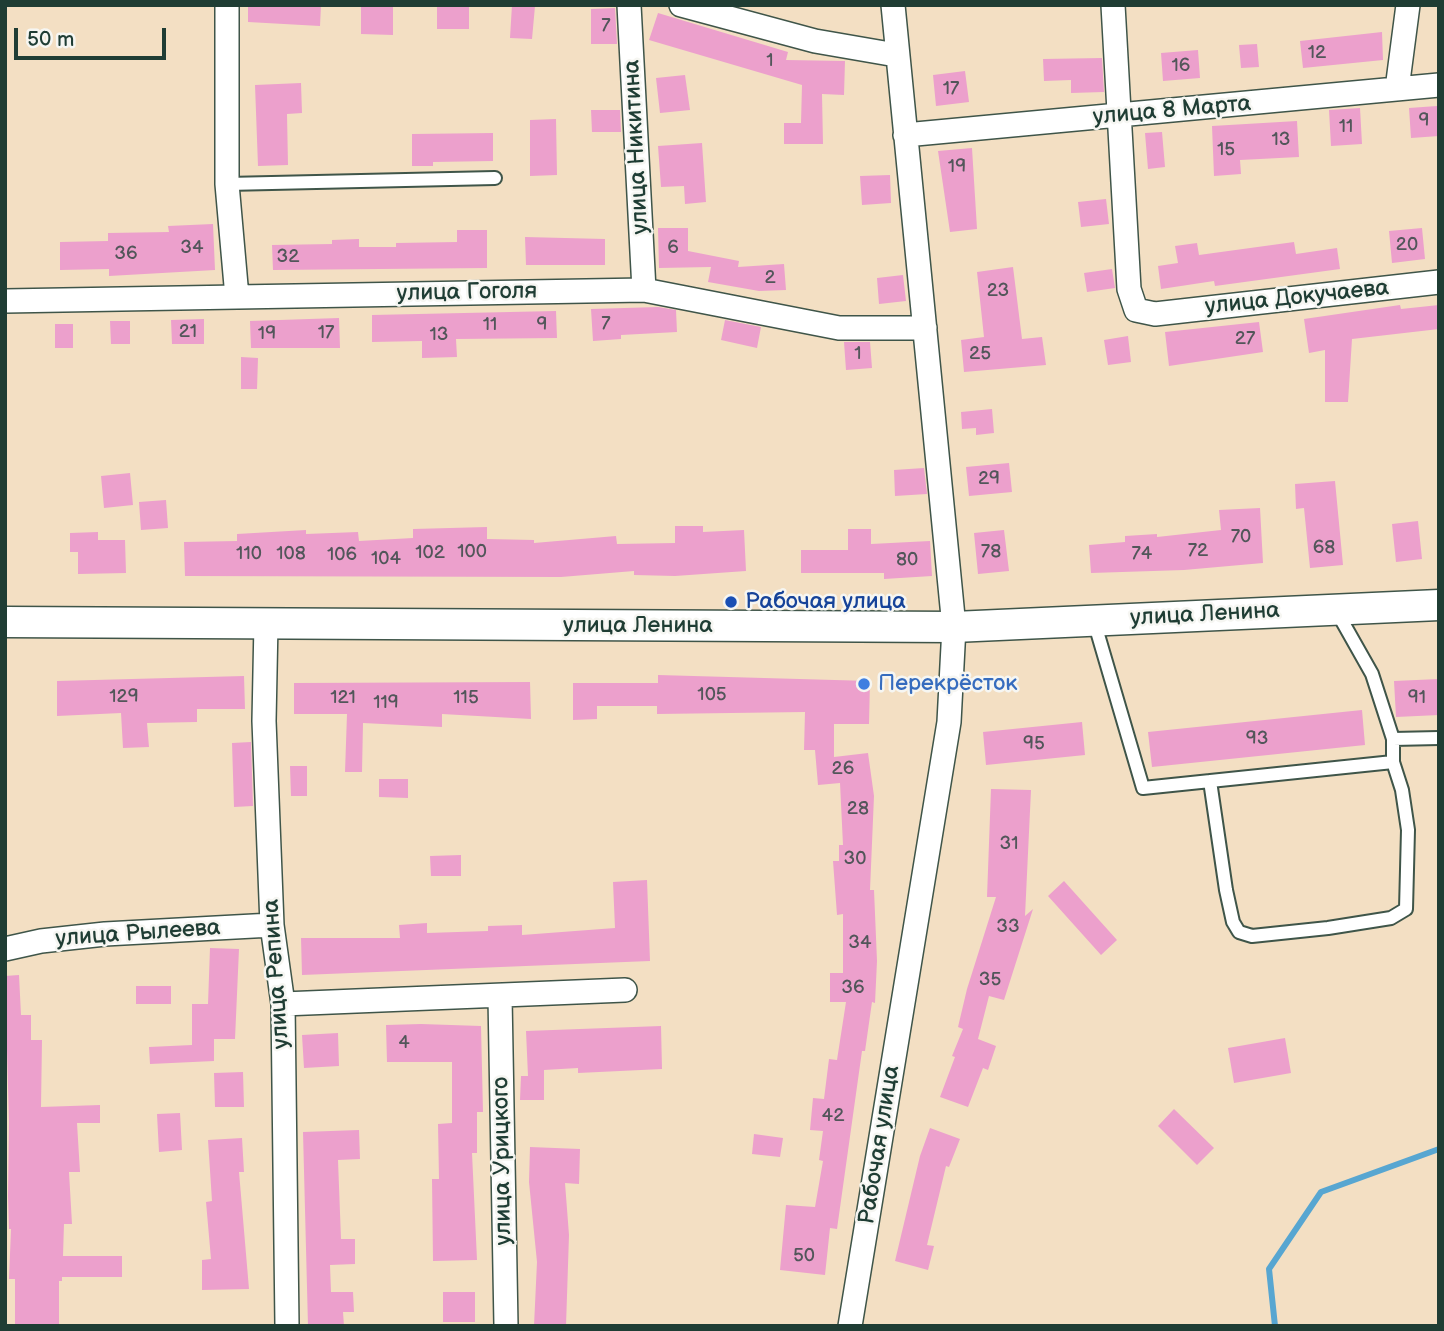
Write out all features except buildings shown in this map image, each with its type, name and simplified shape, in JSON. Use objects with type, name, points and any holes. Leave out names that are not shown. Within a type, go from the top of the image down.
[{"type":"street","points":[[227,5],[227,184],[237,297]]},
{"type":"street","name":"улица Никитина","points":[[629,5],[645,290]]},
{"type":"street","points":[[681,5],[815,41],[896,55]]},
{"type":"street","name":"Рабочая улица","points":[[850,1326],[949,722],[954,627],[893,5]]},
{"type":"street","points":[[1113,5],[1119,117]]},
{"type":"street","points":[[1397,89],[1409,5]]},
{"type":"street","name":"улица 8 Марта","points":[[905,135],[1439,85]]},
{"type":"street","name":"улица Докучаева","points":[[1119,117],[1130,297],[1136,310],[1154,314],[1439,282]]},
{"type":"street","name":"улица Гоголя","points":[[5,301],[645,290],[839,328],[926,328]]},
{"type":"street","name":"улица Ленина","points":[[5,622],[954,627],[1439,605]]},
{"type":"street","name":"улица Репина","points":[[265,623],[264,721],[272,925],[283,1004],[287,1326]]},
{"type":"street","name":"улица Рылеева","points":[[5,949],[41,941],[105,934],[272,925]]},
{"type":"street","points":[[283,1004],[625,990]]},
{"type":"street","name":"улица Урицкого","points":[[500,997],[506,1326]]},
{"type":"lane","points":[[227,184],[495,178]]},
{"type":"lane","points":[[1210,781],[1226,890],[1233,922],[1239,932],[1252,936],[1328,928],[1391,918],[1406,909],[1408,830],[1402,790],[1393,762],[1393,739],[1372,674],[1335,608]]},
{"type":"lane","points":[[1094,621],[1143,788],[1393,762]]},
{"type":"lane","points":[[1393,739],[1439,738]]},
{"type":"waterway","points":[[1275,1326],[1269,1269],[1321,1192],[1439,1149]]},
{"type":"place","name":"Рабочая улица","points":[[731,602]]},
{"type":"place","name":"Перекрёсток","points":[[864,684]]}]
